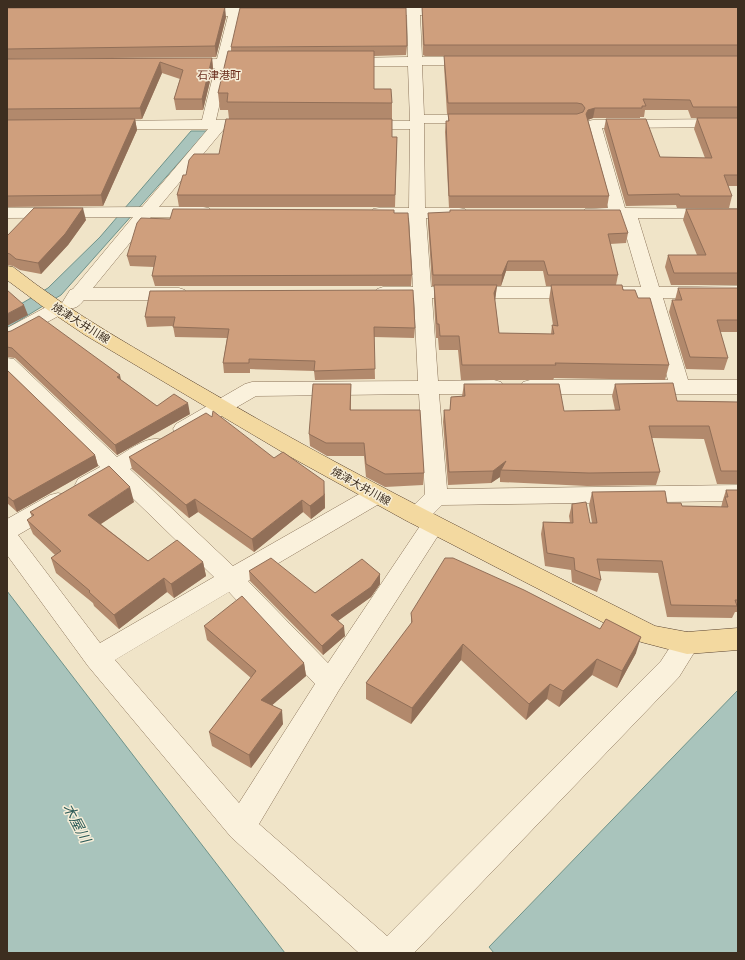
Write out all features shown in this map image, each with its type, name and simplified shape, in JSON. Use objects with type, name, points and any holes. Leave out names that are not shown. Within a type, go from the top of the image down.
[{"type":"main road","name":"焼津大井川線","points":[[7,271],[32,292],[57,309],[220,408],[376,495],[650,635],[687,643],[738,639]]},
{"type":"street","points":[[7,336],[57,309],[76,294],[214,124],[222,64],[235,9]]},
{"type":"street","points":[[188,12],[235,9],[281,12]]},
{"type":"street","points":[[241,828],[330,682],[425,520],[436,497],[417,213],[417,122],[413,9]]},
{"type":"street","points":[[366,12],[413,9],[460,11]]},
{"type":"street","points":[[330,62],[486,61]]},
{"type":"street","points":[[166,64],[268,63]]},
{"type":"street","points":[[346,125],[488,119]]},
{"type":"street","points":[[680,386],[652,293],[593,124],[738,123]]},
{"type":"street","points":[[92,125],[267,124]]},
{"type":"street","points":[[7,213],[219,212]]},
{"type":"street","points":[[362,213],[471,213]]},
{"type":"street","points":[[572,213],[738,214]]},
{"type":"street","points":[[368,293],[738,292]]},
{"type":"street","points":[[76,294],[194,294]]},
{"type":"street","points":[[7,364],[230,578],[330,682]]},
{"type":"street","points":[[7,530],[252,389],[680,386],[738,387]]},
{"type":"street","points":[[436,497],[738,493]]},
{"type":"street","points":[[97,658],[230,578],[376,495]]},
{"type":"street","points":[[7,538],[97,658],[241,828],[382,953]]},
{"type":"street","points":[[392,953],[670,669],[687,643]]},
{"type":"water","points":[[191,131],[207,131],[61,295],[7,328],[7,312],[48,288],[100,237]]},
{"type":"water","name":"木屋川","points":[[7,591],[285,953],[7,953]]},
{"type":"water","points":[[738,690],[738,953],[494,953],[489,947]]},
{"type":"building","points":[[225,7],[215,46],[7,49],[7,8]]},
{"type":"building","points":[[422,7],[738,7],[738,45],[424,45]]},
{"type":"building","points":[[240,8],[406,8],[407,46],[231,47]]},
{"type":"building","points":[[228,51],[374,51],[374,89],[391,89],[392,103],[227,102],[228,93],[218,93]]},
{"type":"building","points":[[444,56],[738,56],[738,107],[693,107],[690,100],[643,99],[646,106],[642,106],[642,108],[595,108],[588,110],[586,114],[609,196],[449,196],[446,121],[449,121],[448,114],[577,114],[583,112],[585,108],[582,104],[577,103],[448,103]]},
{"type":"building","points":[[212,58],[202,99],[174,99],[183,70],[160,62],[140,108],[7,109],[7,59]]},
{"type":"building","points":[[697,118],[738,118],[738,175],[724,175],[732,196],[680,196],[679,194],[628,195],[606,119],[646,119],[660,157],[712,158]]},
{"type":"building","points":[[135,119],[101,195],[7,196],[7,120]]},
{"type":"building","points":[[226,119],[392,119],[392,137],[397,137],[395,195],[177,195],[183,175],[186,175],[189,160],[194,154],[219,154]]},
{"type":"building","points":[[34,208],[83,208],[65,234],[38,263],[16,259],[7,253],[7,236]]},
{"type":"building","points":[[173,209],[394,210],[394,213],[408,213],[412,275],[152,276],[156,256],[127,256],[137,223],[141,218],[170,219]]},
{"type":"building","points":[[686,209],[738,209],[738,273],[674,273],[668,255],[706,255]]},
{"type":"building","points":[[450,210],[620,210],[628,233],[608,234],[618,275],[548,275],[544,261],[508,261],[502,275],[433,275],[428,213],[450,212]]},
{"type":"building","points":[[434,285],[497,285],[494,293],[499,333],[554,334],[552,325],[558,326],[551,285],[622,285],[623,290],[635,290],[638,298],[650,298],[669,365],[555,363],[556,365],[462,365],[459,336],[440,336],[439,324],[437,324]]},
{"type":"building","points":[[678,288],[738,288],[738,320],[717,320],[728,358],[690,357],[672,300],[682,300]]},
{"type":"building","points":[[7,290],[24,305],[7,314]]},
{"type":"building","points":[[413,290],[415,328],[374,327],[375,369],[314,371],[315,361],[249,359],[249,363],[223,363],[229,329],[173,327],[175,317],[145,317],[150,291]]},
{"type":"building","points":[[39,316],[120,375],[117,377],[157,406],[174,394],[188,403],[115,445],[12,348],[7,347],[7,332]]},
{"type":"building","points":[[7,370],[95,455],[13,501],[7,496]]},
{"type":"building","points":[[673,383],[677,401],[738,402],[738,471],[721,471],[709,426],[649,426],[660,472],[589,473],[501,470],[506,461],[493,471],[449,472],[444,410],[450,410],[451,397],[465,396],[464,384],[559,384],[564,411],[620,410],[615,384]]},
{"type":"building","points":[[313,384],[351,384],[350,410],[420,410],[424,473],[385,474],[366,464],[364,443],[326,443],[309,434]]},
{"type":"building","points":[[213,411],[274,458],[283,452],[324,481],[324,495],[310,506],[302,500],[252,539],[195,499],[186,505],[129,457],[206,413],[212,417]]},
{"type":"building","points":[[109,466],[130,487],[88,515],[148,561],[177,540],[203,562],[171,584],[164,578],[114,615],[89,592],[90,591],[51,558],[61,551],[27,520],[34,515],[30,512]]},
{"type":"building","points":[[726,490],[738,490],[738,600],[735,600],[737,606],[671,605],[662,561],[597,559],[601,580],[575,570],[574,558],[547,553],[543,522],[573,523],[572,504],[586,502],[590,523],[597,523],[592,492],[665,491],[667,503],[681,503],[682,506],[728,507],[725,497],[728,497]]},
{"type":"building","points":[[271,558],[315,593],[362,559],[380,574],[371,587],[331,615],[344,626],[322,646],[249,571]]},
{"type":"building","points":[[445,558],[453,558],[524,590],[600,629],[606,619],[641,637],[622,671],[597,659],[563,691],[550,684],[529,704],[463,644],[412,708],[366,683],[412,622],[411,613]]},
{"type":"building","points":[[242,596],[304,663],[261,700],[282,710],[249,755],[209,732],[256,671],[204,626]]},
{"type":"district","name":"石津港町","points":[[219,75]]}]
